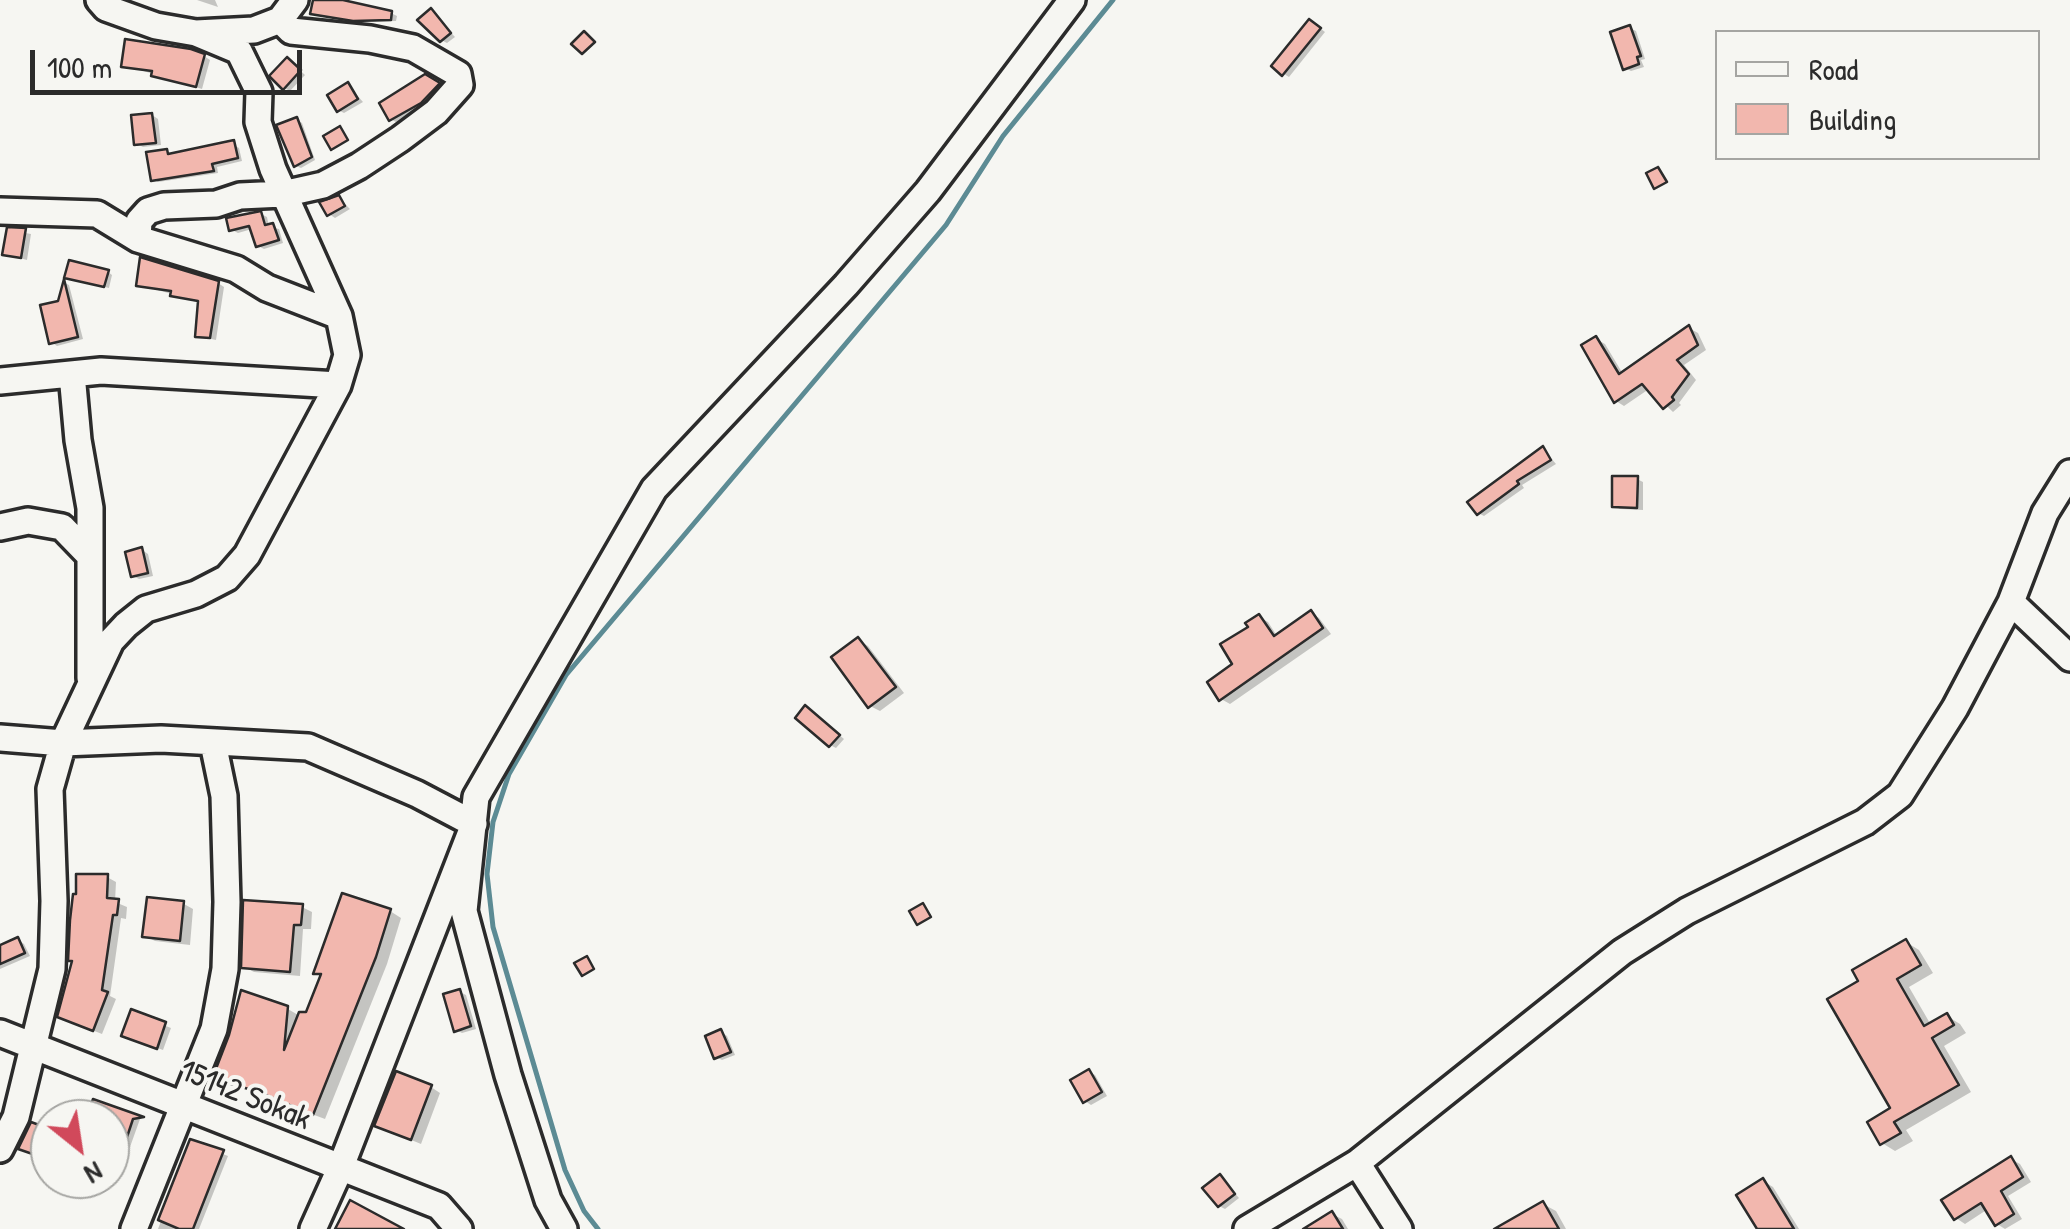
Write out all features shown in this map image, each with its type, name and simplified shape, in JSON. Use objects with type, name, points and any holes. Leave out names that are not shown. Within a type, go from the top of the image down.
[{"type":"street","points":[[99,0],[106,8],[156,26],[196,33],[241,32],[288,10],[291,31],[414,48],[458,74],[460,85],[436,112],[359,166],[322,185],[284,194],[240,196],[216,204],[164,206],[148,211],[139,221],[138,239]]},
{"type":"street","points":[[564,1229],[548,1200],[508,1075],[464,911],[476,797],[654,489],[846,285],[928,191],[1072,0]]},
{"type":"street","points":[[0,1149],[16,1117],[52,969],[50,789],[63,742],[111,641],[146,608],[196,594],[228,578],[248,555],[338,385],[348,354],[339,316],[284,194],[258,122],[259,92],[239,51],[196,33]]},
{"type":"street","points":[[0,211],[97,214],[138,239],[236,268],[266,288],[339,316]]},
{"type":"street","points":[[0,381],[101,371],[338,385]]},
{"type":"street","points":[[72,374],[90,508],[90,682]]},
{"type":"street","points":[[1247,1229],[1356,1163],[1622,952],[1687,911],[1864,822],[1900,795],[1955,708],[2012,602],[2045,514],[2070,473]]},
{"type":"street","points":[[0,527],[28,521],[62,527],[90,556]]},
{"type":"street","points":[[2012,602],[2070,658]]},
{"type":"street","points":[[0,738],[308,747],[474,824]]},
{"type":"street","points":[[134,1229],[214,1028],[224,968],[224,796],[213,743]]},
{"type":"street","points":[[313,1229],[474,824]]},
{"type":"street","name":"15142 Sokak","points":[[0,1033],[438,1206],[459,1229]]},
{"type":"street","points":[[1356,1163],[1399,1229]]},
{"type":"building","points":[[313,0],[343,0],[392,11],[391,20],[353,21],[310,14]]},
{"type":"building","points":[[431,8],[451,33],[440,42],[417,20]]},
{"type":"building","points":[[1309,19],[1321,28],[1282,76],[1271,66]]},
{"type":"building","points":[[1630,25],[1641,56],[1637,57],[1639,64],[1623,70],[1610,32]]},
{"type":"building","points":[[584,31],[595,42],[582,54],[571,44]]},
{"type":"building","points":[[125,39],[205,54],[196,87],[151,76],[152,71],[121,67]]},
{"type":"building","points":[[287,57],[301,70],[283,90],[269,76]]},
{"type":"building","points":[[425,74],[440,83],[421,103],[389,121],[379,103]]},
{"type":"building","points":[[348,82],[358,99],[337,112],[327,95]]},
{"type":"building","points":[[152,113],[156,143],[134,145],[131,115]]},
{"type":"building","points":[[297,117],[312,157],[294,167],[276,125]]},
{"type":"building","points":[[340,126],[348,140],[331,150],[323,136]]},
{"type":"building","points":[[234,140],[238,158],[212,164],[214,171],[151,181],[146,152],[167,149],[168,154]]},
{"type":"building","points":[[1658,167],[1667,182],[1654,189],[1646,173]]},
{"type":"building","points":[[339,195],[345,206],[327,216],[319,202]]},
{"type":"building","points":[[261,211],[265,225],[273,223],[279,240],[256,247],[249,226],[229,231],[226,218]]},
{"type":"building","points":[[7,227],[26,228],[21,258],[2,255]]},
{"type":"building","points":[[140,257],[219,281],[210,338],[195,337],[198,301],[170,296],[171,291],[136,286]]},
{"type":"building","points":[[69,260],[109,270],[104,287],[64,278]]},
{"type":"building","points":[[64,279],[78,337],[49,344],[40,305],[58,301]]},
{"type":"building","points":[[1689,325],[1698,345],[1677,360],[1689,374],[1672,397],[1674,400],[1663,409],[1642,384],[1614,403],[1581,345],[1596,336],[1619,374]]},
{"type":"building","points":[[1543,446],[1551,460],[1517,481],[1519,484],[1477,515],[1467,502]]},
{"type":"building","points":[[1612,476],[1638,476],[1637,508],[1612,507]]},
{"type":"building","points":[[142,547],[148,573],[131,577],[125,552]]},
{"type":"building","points":[[1311,610],[1323,628],[1219,701],[1207,682],[1232,664],[1220,644],[1248,627],[1245,623],[1259,614],[1274,636]]},
{"type":"building","points":[[858,637],[896,687],[868,708],[831,657]]},
{"type":"building","points":[[805,705],[840,735],[829,747],[795,718]]},
{"type":"building","points":[[76,874],[108,874],[107,898],[119,899],[102,990],[108,992],[93,1031],[57,1017],[72,961],[68,961]]},
{"type":"building","points":[[342,893],[391,909],[313,1115],[256,1091],[212,1079],[241,990],[288,1006],[284,1050],[299,1012],[306,1012],[321,974],[313,974]]},
{"type":"building","points":[[147,897],[184,901],[180,941],[142,937]]},
{"type":"building","points":[[243,900],[303,904],[301,925],[294,925],[290,972],[241,968]]},
{"type":"building","points":[[923,903],[931,917],[917,925],[909,911]]},
{"type":"building","points":[[18,937],[25,953],[0,964],[0,945]]},
{"type":"building","points":[[1906,939],[1921,965],[1897,979],[1924,1026],[1947,1013],[1954,1025],[1932,1038],[1959,1085],[1894,1122],[1901,1133],[1880,1145],[1867,1122],[1890,1108],[1827,999],[1858,981],[1852,970]]},
{"type":"building","points":[[587,956],[594,969],[582,976],[574,963]]},
{"type":"building","points":[[460,989],[471,1026],[454,1032],[443,994]]},
{"type":"building","points":[[131,1009],[166,1022],[157,1049],[121,1036]]},
{"type":"building","points":[[721,1029],[731,1052],[714,1059],[705,1036]]},
{"type":"building","points":[[1089,1069],[1102,1092],[1083,1103],[1070,1080]]},
{"type":"building","points":[[396,1071],[432,1085],[411,1140],[374,1126]]},
{"type":"building","points":[[130,1112],[144,1117],[133,1119],[130,1128]]},
{"type":"building","points":[[30,1124],[30,1153],[18,1149]]},
{"type":"building","points":[[190,1139],[224,1150],[193,1229],[179,1229],[158,1220]]},
{"type":"building","points":[[2011,1156],[2023,1177],[2001,1191],[2014,1214],[1995,1226],[1981,1203],[1954,1220],[1941,1200]]},
{"type":"building","points":[[1220,1174],[1235,1194],[1218,1207],[1202,1188]]},
{"type":"building","points":[[1763,1178],[1794,1229],[1757,1229],[1736,1195]]},
{"type":"building","points":[[350,1200],[404,1229],[335,1229]]},
{"type":"building","points":[[1543,1201],[1559,1229],[1494,1229]]},
{"type":"building","points":[[1332,1211],[1343,1229],[1303,1229]]},
{"type":"waterway","points":[[598,1229],[584,1211],[565,1170],[493,927],[487,874],[493,822],[509,774],[566,675],[946,225],[1003,136],[1113,0]]}]
